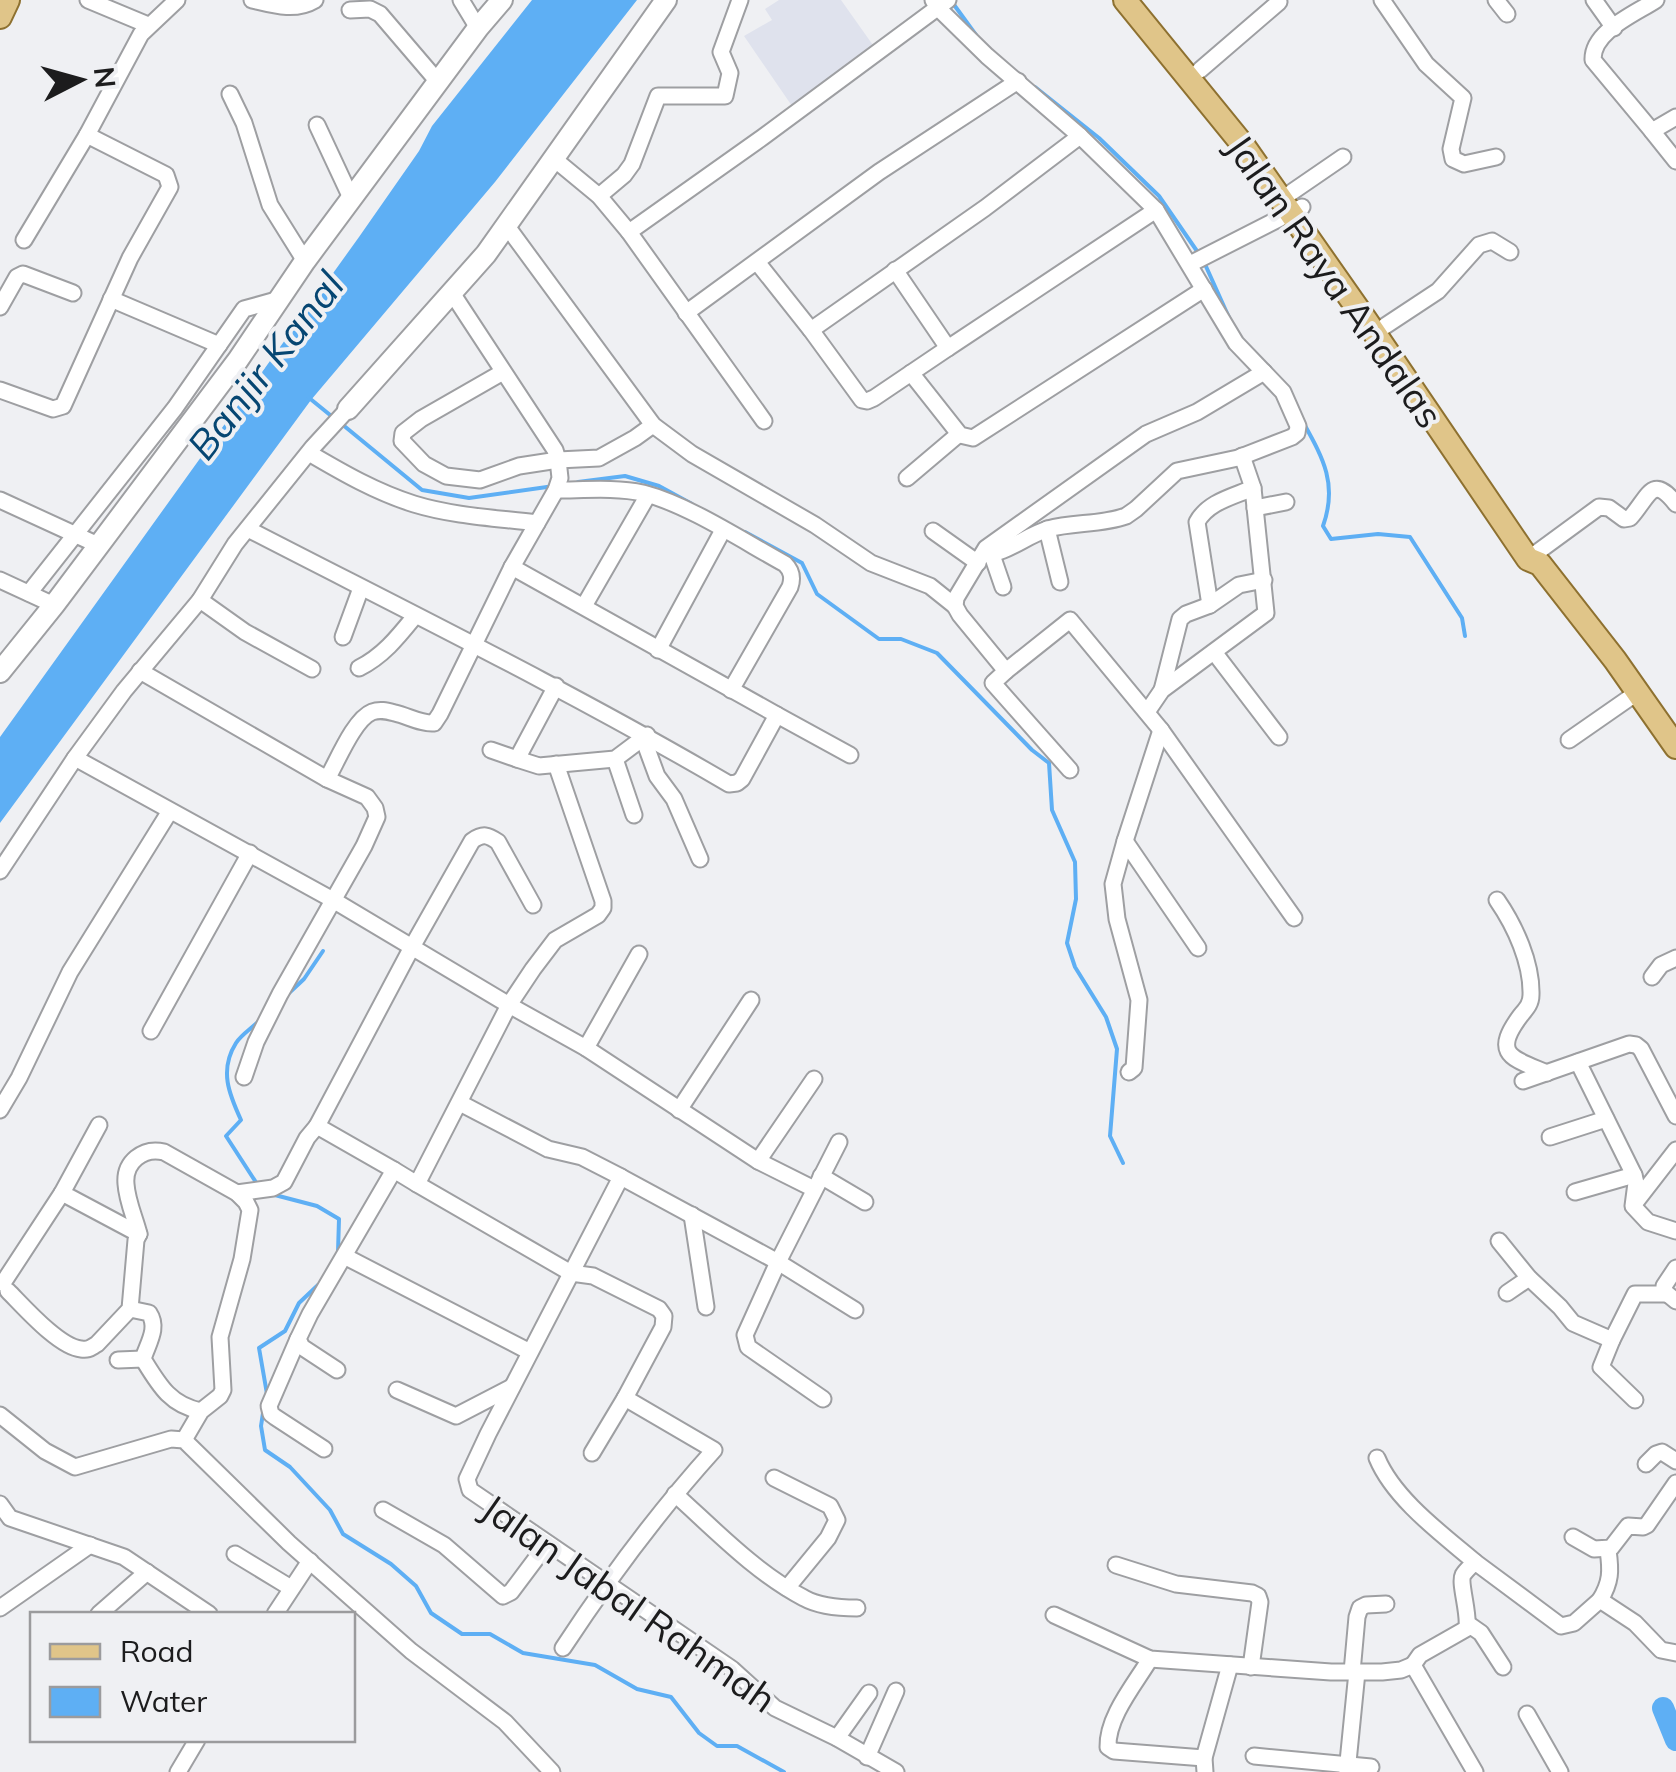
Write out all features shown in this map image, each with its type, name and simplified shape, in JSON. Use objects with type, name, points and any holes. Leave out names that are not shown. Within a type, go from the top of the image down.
[{"type":"main road","points":[[0,17],[8,0]]},
{"type":"main road","name":"Jalan Raya Andalas","points":[[1137,4],[1200,70],[1255,139],[1535,558],[1676,747]]},
{"type":"main road","name":"Jalan Raya Andalas","points":[[1137,4],[1221,117],[1295,204],[1385,326],[1457,444]]},
{"type":"street","points":[[88,0],[148,25]]},
{"type":"street","points":[[24,240],[141,34],[177,0]]},
{"type":"street","points":[[252,0],[290,7],[314,0]]},
{"type":"street","points":[[461,0],[478,28]]},
{"type":"street","points":[[2,667],[238,360],[305,262],[502,0]]},
{"type":"street","points":[[0,871],[75,758],[140,671],[200,600],[248,529],[311,450],[486,254],[666,0]]},
{"type":"street","points":[[599,196],[632,164],[658,96],[726,94],[730,73],[721,52],[740,0]]},
{"type":"street","points":[[1382,0],[1426,64],[1462,94],[1464,102],[1451,149],[1452,159],[1464,164],[1496,156]]},
{"type":"street","points":[[1496,0],[1507,14]]},
{"type":"street","points":[[1594,0],[1614,28]]},
{"type":"street","points":[[1656,0],[1597,41],[1592,53],[1593,60],[1676,161]]},
{"type":"street","points":[[1200,70],[1279,2]]},
{"type":"street","points":[[628,232],[940,3],[986,56],[1080,136],[1156,210],[1197,261],[1204,289],[1240,348],[1283,392],[1298,430],[1292,437],[1242,456],[1176,471],[1136,510],[1122,518],[1047,529],[984,558]]},
{"type":"street","points":[[350,10],[370,9],[380,14],[439,83]]},
{"type":"street","points":[[686,313],[879,172],[1018,81]]},
{"type":"street","points":[[230,94],[244,123],[270,205],[305,262]]},
{"type":"street","points":[[1652,132],[1676,117]]},
{"type":"street","points":[[317,125],[352,200]]},
{"type":"street","points":[[0,390],[53,409],[63,406],[130,258],[168,191],[170,182],[166,175],[86,135]]},
{"type":"street","points":[[811,330],[1080,136]]},
{"type":"street","points":[[553,158],[599,196],[628,232],[764,421]]},
{"type":"street","points":[[1197,261],[1295,204],[1343,158]]},
{"type":"street","points":[[757,262],[862,400],[870,400],[1156,210]]},
{"type":"street","points":[[506,226],[653,424],[692,454],[814,524],[870,563],[930,586],[955,606],[1006,671]]},
{"type":"street","points":[[1385,326],[1438,291],[1479,245],[1492,240],[1510,252]]},
{"type":"street","points":[[895,270],[948,348]]},
{"type":"street","points":[[0,307],[17,277],[26,274],[73,294]]},
{"type":"street","points":[[912,373],[958,434],[980,436],[1204,289]]},
{"type":"street","points":[[328,778],[363,717],[382,710],[434,723],[557,485],[555,450],[452,293]]},
{"type":"street","points":[[29,593],[175,408],[244,309],[280,299]]},
{"type":"street","points":[[112,300],[219,345]]},
{"type":"street","points":[[503,372],[402,433],[402,442],[424,464],[446,476],[480,480],[519,466],[598,458],[653,424]]},
{"type":"street","points":[[955,606],[958,594],[984,558],[986,548],[1138,439],[1197,412],[1264,372]]},
{"type":"street","points":[[907,478],[958,434]]},
{"type":"street","points":[[311,450],[362,484],[413,504],[537,522]]},
{"type":"street","points":[[1147,712],[1162,690],[1264,615],[1267,608],[1252,488],[1242,456]]},
{"type":"street","points":[[557,485],[648,494],[785,564],[792,574],[790,587],[731,690]]},
{"type":"street","points":[[1210,605],[1196,522],[1210,506],[1252,488]]},
{"type":"street","points":[[1535,558],[1599,508],[1609,508],[1624,519],[1630,518],[1653,490],[1660,488],[1676,504]]},
{"type":"street","points":[[584,606],[648,494]]},
{"type":"street","points":[[0,500],[98,545]]},
{"type":"street","points":[[1255,508],[1286,502]]},
{"type":"street","points":[[248,529],[556,686],[729,784],[742,779],[777,715]]},
{"type":"street","points":[[1047,529],[1060,582]]},
{"type":"street","points":[[658,650],[723,530]]},
{"type":"street","points":[[933,532],[984,558],[1003,586]]},
{"type":"street","points":[[512,568],[850,755]]},
{"type":"street","points":[[0,580],[54,604]]},
{"type":"street","points":[[1162,690],[1178,622],[1239,584],[1264,580]]},
{"type":"street","points":[[342,637],[360,588]]},
{"type":"street","points":[[200,600],[245,632],[312,669]]},
{"type":"street","points":[[359,668],[393,643],[416,616]]},
{"type":"street","points":[[1070,770],[993,683],[1070,620],[1161,730],[1294,918]]},
{"type":"street","points":[[1214,652],[1279,737]]},
{"type":"street","points":[[140,671],[367,797],[375,808],[377,818],[364,846],[280,994],[244,1077]]},
{"type":"street","points":[[518,759],[556,686]]},
{"type":"street","points":[[1569,740],[1638,692]]},
{"type":"street","points":[[1129,1072],[1134,1068],[1140,1000],[1125,954],[1114,895],[1117,865],[1161,730]]},
{"type":"street","points":[[491,750],[535,766],[615,759],[645,737]]},
{"type":"street","points":[[645,737],[658,776],[674,799],[700,859]]},
{"type":"street","points":[[75,758],[333,900],[586,1048],[758,1161],[865,1202]]},
{"type":"street","points":[[615,759],[634,815]]},
{"type":"street","points":[[418,1184],[509,1005],[550,944],[603,908],[556,764]]},
{"type":"street","points":[[0,1110],[70,972],[170,811]]},
{"type":"street","points":[[99,1125],[3,1290],[51,1332],[82,1350],[97,1344],[130,1309],[139,1234],[126,1174],[142,1152],[164,1152],[242,1192],[273,1188],[284,1182],[472,841],[488,835],[498,842],[533,906]]},
{"type":"street","points":[[1125,841],[1198,948]]},
{"type":"street","points":[[150,1031],[250,853]]},
{"type":"street","points":[[1497,900],[1520,940],[1531,990],[1530,1002],[1507,1036],[1507,1050],[1514,1059],[1547,1073]]},
{"type":"street","points":[[586,1048],[639,954]]},
{"type":"street","points":[[1652,977],[1661,966],[1676,958]]},
{"type":"street","points":[[679,1110],[751,1000]]},
{"type":"street","points":[[1523,1081],[1629,1044],[1639,1046],[1676,1116]]},
{"type":"street","points":[[1578,1062],[1634,1175],[1633,1206]]},
{"type":"street","points":[[758,1161],[814,1080]]},
{"type":"street","points":[[460,1102],[548,1149],[582,1158],[621,1176],[778,1262],[854,1310]]},
{"type":"street","points":[[1550,1137],[1606,1119]]},
{"type":"street","points":[[317,1126],[571,1272],[593,1276],[662,1312],[662,1327],[592,1453]]},
{"type":"street","points":[[823,1399],[746,1344],[746,1330],[839,1142]]},
{"type":"street","points":[[1633,1206],[1676,1150]]},
{"type":"street","points":[[324,1449],[275,1418],[269,1406],[310,1314],[394,1170]]},
{"type":"street","points":[[1574,1192],[1634,1175]]},
{"type":"street","name":"Jalan Jabal Rahmah","points":[[621,1176],[512,1387],[467,1484],[476,1497],[732,1669],[775,1708],[896,1772]]},
{"type":"street","points":[[184,1440],[201,1411],[220,1396],[224,1384],[220,1337],[242,1258],[250,1210],[242,1192]]},
{"type":"street","points":[[62,1193],[139,1234]]},
{"type":"street","points":[[1633,1206],[1648,1222],[1676,1231]]},
{"type":"street","points":[[692,1215],[706,1307]]},
{"type":"street","points":[[1499,1240],[1528,1278],[1576,1326],[1612,1340]]},
{"type":"street","points":[[346,1257],[530,1352]]},
{"type":"street","points":[[1672,1298],[1664,1290],[1664,1283],[1676,1268]]},
{"type":"street","points":[[1507,1293],[1528,1278]]},
{"type":"street","points":[[1634,1400],[1601,1367],[1636,1294],[1672,1298]]},
{"type":"street","points":[[130,1309],[149,1313],[154,1320],[143,1359]]},
{"type":"street","points":[[298,1339],[337,1370]]},
{"type":"street","points":[[143,1359],[177,1404],[201,1411]]},
{"type":"street","points":[[118,1360],[143,1359]]},
{"type":"street","points":[[398,1390],[456,1416],[512,1387]]},
{"type":"street","points":[[563,1648],[674,1494],[714,1450],[625,1398]]},
{"type":"street","points":[[0,1415],[45,1451],[75,1467],[171,1439],[184,1440],[288,1543],[411,1651],[505,1722],[552,1772]]},
{"type":"street","points":[[1646,1464],[1662,1452],[1676,1461]]},
{"type":"street","points":[[1377,1458],[1408,1502],[1475,1562],[1561,1626],[1574,1624],[1600,1600],[1611,1575],[1608,1550]]},
{"type":"street","points":[[774,1478],[830,1506],[837,1520],[828,1538],[788,1588]]},
{"type":"street","points":[[1572,1536],[1594,1549],[1612,1548],[1628,1526],[1647,1524],[1676,1484]]},
{"type":"street","points":[[674,1494],[755,1564],[807,1600],[837,1608],[858,1608]]},
{"type":"street","points":[[0,1504],[5,1522],[110,1551],[148,1572],[204,1612]]},
{"type":"street","points":[[383,1510],[444,1545],[503,1596],[546,1544]]},
{"type":"street","points":[[0,1608],[90,1545]]},
{"type":"street","points":[[234,1554],[291,1588]]},
{"type":"street","points":[[276,1612],[310,1560]]},
{"type":"street","points":[[1467,1627],[1461,1583],[1462,1576],[1475,1562]]},
{"type":"street","points":[[1116,1565],[1176,1584],[1258,1596],[1252,1667]]},
{"type":"street","points":[[118,1608],[148,1572]]},
{"type":"street","points":[[1600,1600],[1635,1623],[1661,1650],[1676,1653]]},
{"type":"street","points":[[1347,1768],[1357,1617],[1366,1605],[1386,1604]]},
{"type":"street","points":[[1054,1615],[1150,1659],[1355,1672],[1401,1670],[1413,1665],[1420,1654],[1471,1626],[1481,1632],[1503,1667]]},
{"type":"street","points":[[1150,1659],[1116,1715],[1108,1747],[1204,1765],[1230,1665]]},
{"type":"street","points":[[1413,1665],[1475,1772]]},
{"type":"street","points":[[867,1756],[896,1691]]},
{"type":"street","points":[[837,1738],[868,1693]]},
{"type":"street","points":[[1527,1714],[1560,1772]]},
{"type":"street","points":[[178,1772],[196,1742]]},
{"type":"street","points":[[1254,1756],[1347,1768],[1371,1767]]},
{"type":"shaded area","points":[[779,0],[841,0],[875,48],[792,106],[744,36],[772,20],[765,9]]},
{"type":"water","points":[[532,0],[637,0],[495,182],[311,400],[0,823],[0,737],[359,237],[432,126]]},
{"type":"waterway","points":[[952,2],[976,35]]},
{"type":"waterway","points":[[1035,87],[1099,138],[1159,196],[1199,254]]},
{"type":"waterway","points":[[1204,262],[1231,322]]},
{"type":"waterway","points":[[308,397],[335,419]]},
{"type":"waterway","points":[[1303,422],[1329,484],[1323,526],[1331,539],[1378,534],[1410,537],[1462,618],[1465,636]]},
{"type":"waterway","points":[[343,425],[422,490],[469,498],[554,486]]},
{"type":"waterway","points":[[578,482],[625,476],[659,486],[692,504]]},
{"type":"waterway","points":[[745,532],[802,563],[817,594],[879,639],[901,639],[937,653],[1049,763],[1052,810],[1075,862],[1076,899],[1067,943],[1075,967],[1106,1017],[1117,1049],[1110,1136],[1123,1163]]},
{"type":"waterway","points":[[288,994],[323,951]]},
{"type":"waterway","points":[[259,1021],[238,1040],[228,1063],[230,1091],[241,1120],[226,1136],[259,1187]]},
{"type":"waterway","points":[[271,1194],[317,1206],[339,1219],[338,1252]]},
{"type":"waterway","points":[[267,1394],[259,1348],[285,1331],[299,1303],[318,1285]]},
{"type":"waterway","points":[[263,1413],[265,1450],[290,1467],[330,1510],[343,1534],[391,1564],[416,1586],[431,1613],[462,1634],[490,1634],[523,1653],[595,1665],[637,1689],[671,1697],[699,1733],[717,1746],[737,1746],[784,1772]]},
{"type":"waterway","points":[[1663,1708],[1676,1740]]},
{"type":"water label","name":"Banjir Kanal","points":[[265,365]]}]
